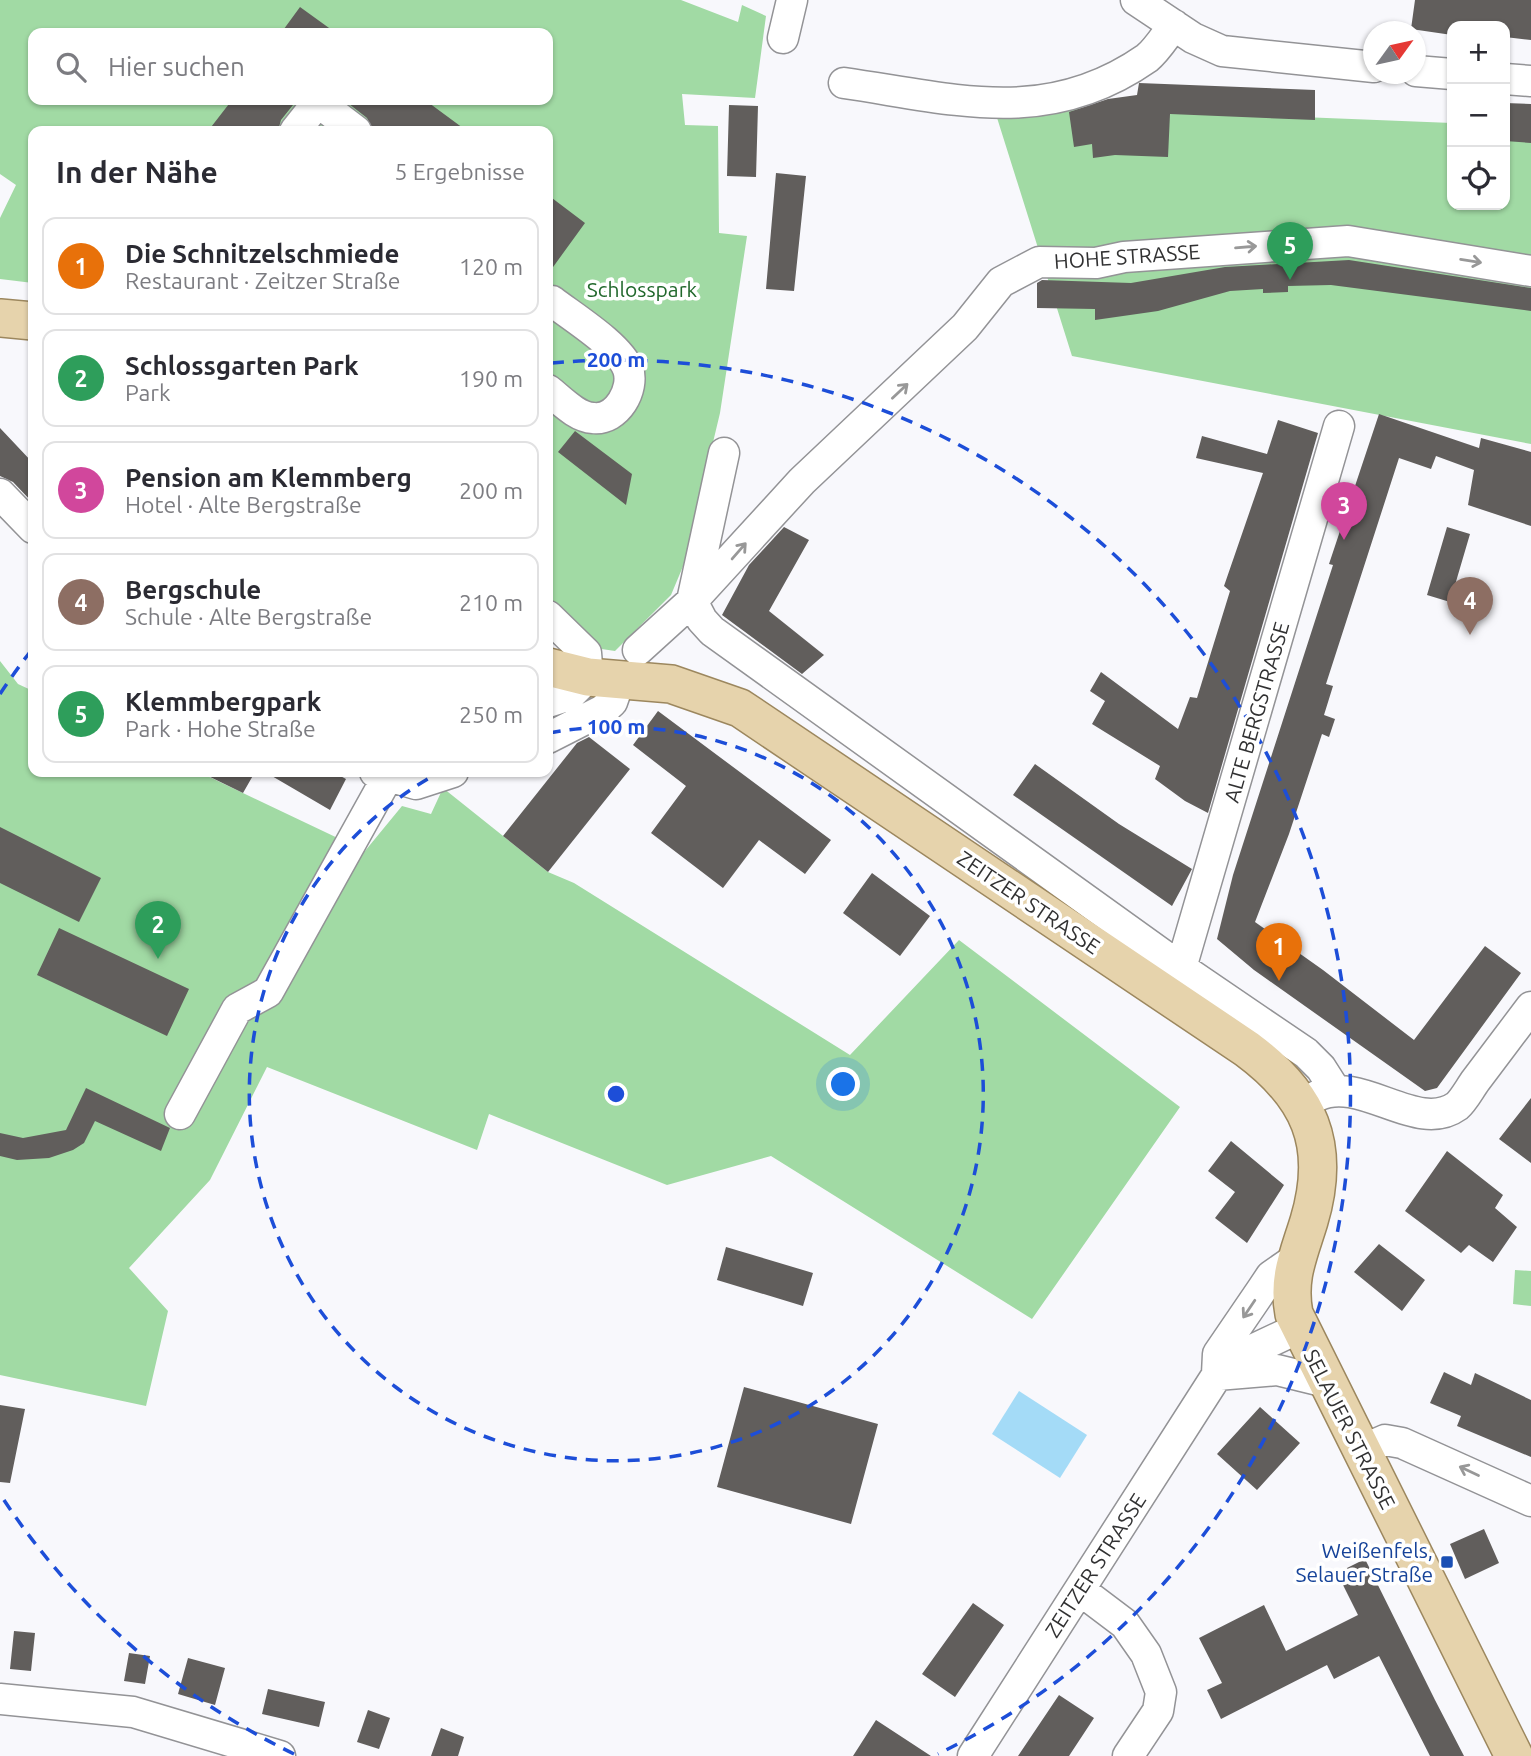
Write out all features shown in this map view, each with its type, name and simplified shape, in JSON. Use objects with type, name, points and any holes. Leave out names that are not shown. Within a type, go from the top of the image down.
[{"type":"main road","points":[[0,318],[28,321]]},
{"type":"main road","name":"ZEITZER STRASSE","points":[[553,667],[615,668],[740,708],[1173,981],[1278,1073],[1303,1105],[1314,1137],[1317,1175],[1309,1221],[1294,1260],[1291,1297],[1299,1328]]},
{"type":"main road","name":"SELAUER STRASSE","points":[[1299,1328],[1514,1756]]},
{"type":"street","points":[[783,38],[792,0]]},
{"type":"street","points":[[1136,0],[1174,25],[1222,51],[1363,66]]},
{"type":"street","points":[[844,83],[993,105],[1052,101],[1093,89],[1149,57],[1174,25]]},
{"type":"street","points":[[1426,72],[1447,74]]},
{"type":"street","points":[[1510,79],[1531,81]]},
{"type":"street","points":[[299,126],[316,105]]},
{"type":"street","points":[[322,105],[349,126]]},
{"type":"street","name":"HOHE STRASSE","points":[[553,700],[570,695],[615,668],[692,601],[802,481],[965,327],[1001,282],[1039,262],[1096,262],[1124,257],[1348,241],[1531,271]]},
{"type":"street","points":[[553,394],[580,414],[595,419],[610,414],[622,403],[631,385],[627,366],[610,346],[554,297]]},
{"type":"street","name":"ALTE BERGSTRASSE","points":[[1173,981],[1339,426]]},
{"type":"street","points":[[692,601],[724,453]]},
{"type":"street","points":[[0,494],[28,523]]},
{"type":"street","name":"ZEITZER STRASSE","points":[[692,601],[702,620],[712,631],[1173,981],[1306,1054],[1321,1068],[1335,1090]]},
{"type":"street","points":[[553,621],[586,653],[615,668],[612,702],[603,710],[553,735]]},
{"type":"street","points":[[180,1114],[237,1009],[268,992],[379,777]]},
{"type":"street","points":[[392,777],[416,784],[438,777]]},
{"type":"street","points":[[1303,1105],[1327,1091],[1349,1090],[1405,1109],[1437,1114],[1457,1105],[1531,1007]]},
{"type":"street","name":"ZEITZER STRASSE","points":[[1216,1375],[1218,1354],[1271,1276],[1294,1260]]},
{"type":"street","name":"ZEITZER STRASSE","points":[[973,1756],[1216,1375],[1233,1359],[1299,1328]]},
{"type":"street","points":[[1216,1375],[1276,1370],[1326,1382]]},
{"type":"street","points":[[1360,1451],[1385,1440],[1402,1443],[1531,1501]]},
{"type":"street","points":[[1080,1590],[1125,1624],[1146,1654],[1161,1692],[1158,1711],[1128,1756]]},
{"type":"street","points":[[0,1699],[133,1712],[280,1756]]},
{"type":"green space","name":"Schlosspark","points":[[0,0],[681,0],[738,22],[742,5],[766,16],[755,98],[682,94],[685,125],[718,126],[719,233],[747,236],[720,413],[684,564],[671,595],[615,651],[553,642],[553,126],[28,126],[28,282],[0,279],[0,218],[16,185],[0,174]]},
{"type":"green space","points":[[993,105],[1447,123],[1447,210],[1510,210],[1510,125],[1531,125],[1531,444],[1072,356]]},
{"type":"green space","points":[[0,661],[18,684],[28,689],[28,777],[210,777],[365,851],[402,806],[431,814],[443,788],[548,872],[574,883],[850,1055],[959,940],[1180,1107],[1032,1319],[771,1156],[667,1185],[489,1114],[477,1150],[267,1067],[210,1180],[129,1268],[168,1311],[146,1406],[0,1375]]},
{"type":"green space","points":[[1515,1270],[1531,1271],[1531,1306],[1513,1304]]},
{"type":"water","points":[[1019,1391],[1087,1435],[1060,1478],[992,1434]]},
{"type":"building","points":[[1415,0],[1531,0],[1531,40],[1510,38],[1510,21],[1447,21],[1447,34],[1426,31],[1426,21],[1412,21]]},
{"type":"building","points":[[300,7],[329,28],[285,28]]},
{"type":"building","points":[[1139,83],[1315,90],[1315,120],[1170,114],[1168,157],[1115,155],[1093,158],[1092,144],[1074,147],[1069,112],[1108,99],[1137,95]]},
{"type":"building","points":[[1510,103],[1531,104],[1531,143],[1510,141]]},
{"type":"building","points":[[228,105],[293,105],[279,126],[212,126]]},
{"type":"building","points":[[350,105],[432,105],[460,126],[371,126],[367,118]]},
{"type":"building","points":[[729,105],[758,106],[756,177],[727,176]]},
{"type":"building","points":[[776,173],[806,176],[794,291],[766,289]]},
{"type":"building","points":[[553,199],[585,223],[553,267]]},
{"type":"building","points":[[1349,260],[1531,288],[1531,311],[1331,285],[1288,286],[1288,292],[1263,293],[1263,289],[1230,291],[1158,311],[1095,320],[1095,309],[1037,308],[1037,283],[1042,280],[1131,283],[1225,267]]},
{"type":"building","points":[[1379,414],[1479,448],[1481,438],[1531,452],[1531,526],[1468,505],[1474,470],[1436,456],[1431,469],[1399,458],[1326,684],[1333,686],[1324,715],[1335,719],[1329,737],[1322,734],[1289,834],[1255,922],[1414,1040],[1485,946],[1521,973],[1437,1088],[1425,1091],[1254,970],[1217,939],[1233,875],[1333,565],[1329,564]]},
{"type":"building","points":[[1278,420],[1318,433],[1208,813],[1185,801],[1155,779],[1160,766],[1092,724],[1105,701],[1090,691],[1101,672],[1178,729],[1190,697],[1197,698],[1230,591],[1224,586],[1263,473],[1196,458],[1202,436],[1267,454]]},
{"type":"building","points":[[0,428],[28,458],[28,498],[13,482],[0,476]]},
{"type":"building","points":[[575,431],[632,474],[626,505],[558,452]]},
{"type":"building","points":[[784,527],[809,540],[769,611],[824,655],[802,674],[722,615],[749,565]]},
{"type":"building","points":[[1447,527],[1470,534],[1450,602],[1427,595]]},
{"type":"building","points":[[658,711],[831,840],[805,874],[759,840],[723,888],[651,833],[686,786],[633,745]]},
{"type":"building","points":[[589,737],[630,769],[548,872],[503,836],[550,777],[553,777],[553,773],[577,743]]},
{"type":"building","points":[[1035,764],[1119,824],[1192,869],[1172,906],[1013,795]]},
{"type":"building","points":[[210,777],[252,777],[243,793]]},
{"type":"building","points":[[274,777],[346,779],[330,810]]},
{"type":"building","points":[[0,827],[101,878],[79,922],[0,883]]},
{"type":"building","points":[[872,873],[930,916],[900,956],[843,913]]},
{"type":"building","points":[[59,928],[189,989],[167,1036],[37,975]]},
{"type":"building","points":[[86,1088],[170,1128],[161,1151],[95,1121],[84,1143],[73,1150],[49,1158],[17,1160],[0,1156],[0,1133],[23,1138],[66,1130]]},
{"type":"building","points":[[1531,1098],[1531,1163],[1499,1139]]},
{"type":"building","points":[[1231,1141],[1284,1185],[1247,1243],[1215,1218],[1235,1192],[1208,1171]]},
{"type":"building","points":[[1447,1151],[1503,1195],[1495,1208],[1517,1227],[1493,1262],[1469,1245],[1461,1253],[1405,1211]]},
{"type":"building","points":[[1379,1244],[1425,1280],[1402,1311],[1354,1272]]},
{"type":"building","points":[[726,1247],[813,1273],[803,1306],[717,1280]]},
{"type":"building","points":[[1444,1372],[1471,1385],[1475,1373],[1531,1400],[1531,1457],[1457,1426],[1461,1416],[1430,1403]]},
{"type":"building","points":[[744,1387],[878,1424],[851,1524],[717,1487]]},
{"type":"building","points":[[0,1405],[25,1409],[10,1483],[0,1482]]},
{"type":"building","points":[[1260,1407],[1300,1443],[1257,1490],[1217,1454]]},
{"type":"building","points":[[1484,1529],[1499,1563],[1465,1579],[1450,1544]]},
{"type":"building","points":[[1365,1559],[1464,1756],[1430,1756],[1379,1656],[1334,1679],[1327,1665],[1221,1719],[1207,1690],[1222,1683],[1199,1638],[1264,1605],[1286,1651],[1358,1615],[1337,1573]]},
{"type":"building","points":[[973,1603],[1004,1625],[955,1697],[922,1674]]},
{"type":"building","points":[[14,1631],[35,1633],[31,1671],[10,1669]]},
{"type":"building","points":[[129,1653],[150,1656],[145,1684],[124,1681]]},
{"type":"building","points":[[188,1658],[225,1668],[215,1705],[178,1694]]},
{"type":"building","points":[[268,1689],[325,1702],[319,1727],[262,1714]]},
{"type":"building","points":[[1059,1695],[1094,1718],[1069,1756],[1018,1756]]},
{"type":"building","points":[[368,1710],[390,1718],[379,1749],[357,1742]]},
{"type":"building","points":[[876,1720],[931,1756],[853,1756]]},
{"type":"building","points":[[441,1728],[464,1737],[458,1756],[431,1756]]},
{"type":"place","name":"Klemmbergpark","points":[[1290,280]]},
{"type":"place","name":"Pension am Klemmberg","points":[[1344,540]]},
{"type":"place","name":"Bergschule","points":[[1470,635]]},
{"type":"place","name":"Schlossgarten Park","points":[[158,959]]},
{"type":"place","name":"Die Schnitzelschmiede","points":[[1279,981]]},
{"type":"place","name":"Weißenfels, Selauer Straße","points":[[1447,1562]]}]
